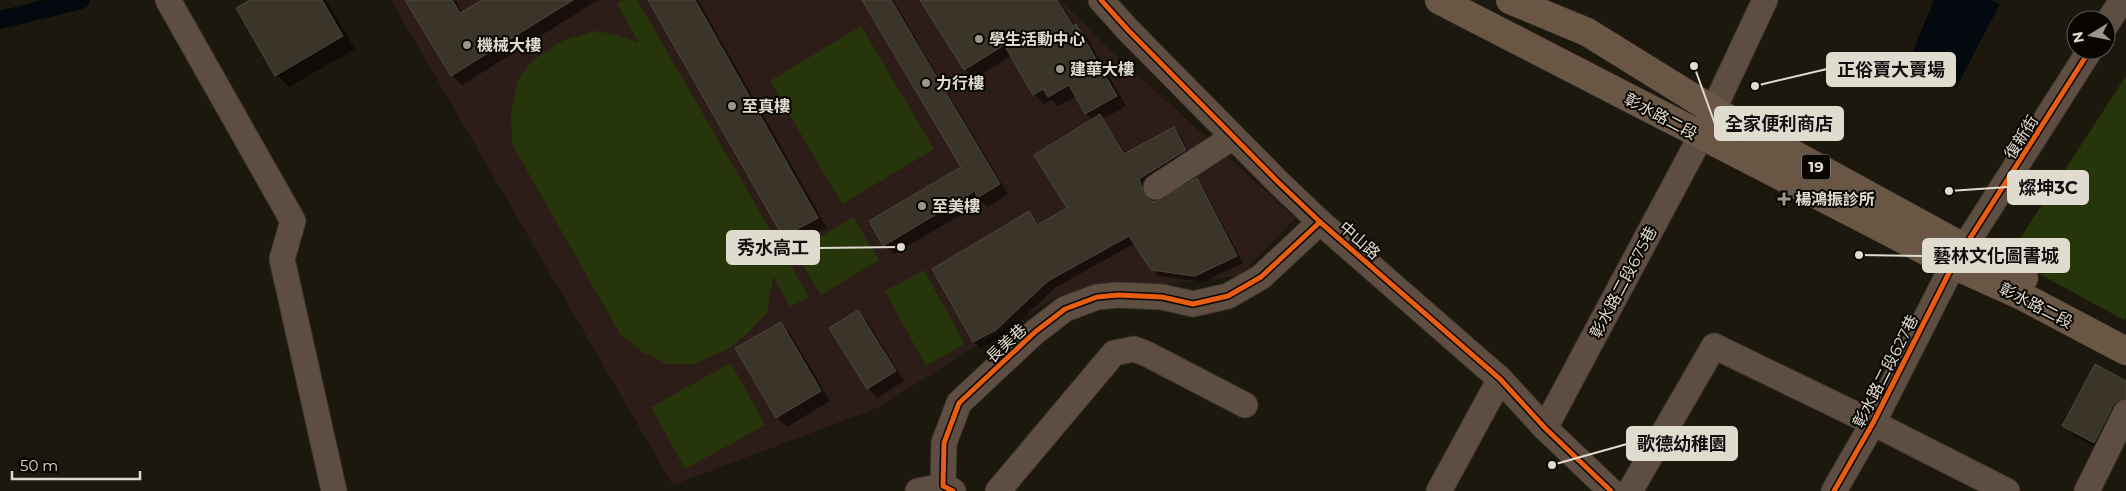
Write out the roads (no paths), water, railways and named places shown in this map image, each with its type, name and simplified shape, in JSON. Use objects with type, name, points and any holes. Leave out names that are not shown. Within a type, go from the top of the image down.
[{"type":"main road","name":"彰水路二段","points":[[1510,0],[1587,32],[1958,259],[2022,296],[2126,351]]},
{"type":"main road","name":"彰水路二段","points":[[1452,3],[1701,136],[1958,259],[2126,329]]},
{"type":"street","points":[[168,0],[293,221],[282,259],[334,491]]},
{"type":"street","name":"中山路","points":[[1101,0],[1233,137],[1320,222],[1500,379],[1599,485]]},
{"type":"street","name":"彰水路二段675巷","points":[[1546,428],[1701,136],[1765,0]]},
{"type":"street","name":"復新街","points":[[1958,259],[2084,60]]},
{"type":"street","points":[[1156,186],[1233,137]]},
{"type":"street","name":"長美巷","points":[[948,489],[944,443],[959,402],[1035,332],[1066,309],[1098,297],[1118,295],[1162,298],[1193,304],[1228,296],[1261,277],[1320,222]]},
{"type":"street","name":"彰水路二段627巷","points":[[1834,491],[1873,423],[1958,259]]},
{"type":"street","points":[[1630,491],[1714,346],[1873,423],[2007,491]]},
{"type":"street","points":[[998,491],[1114,353],[1134,349],[1147,354],[1245,405]]},
{"type":"street","points":[[1439,491],[1500,379]]},
{"type":"street","points":[[2087,491],[2126,412]]},
{"type":"street","points":[[918,491],[948,489]]},
{"type":"waterway","points":[[0,20],[81,0]]},
{"type":"place","name":"學生活動中心","points":[[979,39]]},
{"type":"place","name":"機械大樓","points":[[467,45]]},
{"type":"place","name":"全家便利商店","points":[[1694,66]]},
{"type":"place","name":"建華大樓","points":[[1060,69]]},
{"type":"place","name":"力行樓","points":[[926,83]]},
{"type":"place","name":"正俗賣大賣場","points":[[1755,86]]},
{"type":"place","name":"至真樓","points":[[732,106]]},
{"type":"place","name":"燦坤3C","points":[[1949,191]]},
{"type":"place","name":"楊鴻振診所","points":[[1784,199]]},
{"type":"place","name":"至美樓","points":[[922,206]]},
{"type":"place","name":"秀水高工","points":[[901,247]]},
{"type":"place","name":"藝林文化圖書城","points":[[1859,255]]},
{"type":"place","name":"歌德幼稚園","points":[[1552,465]]}]
